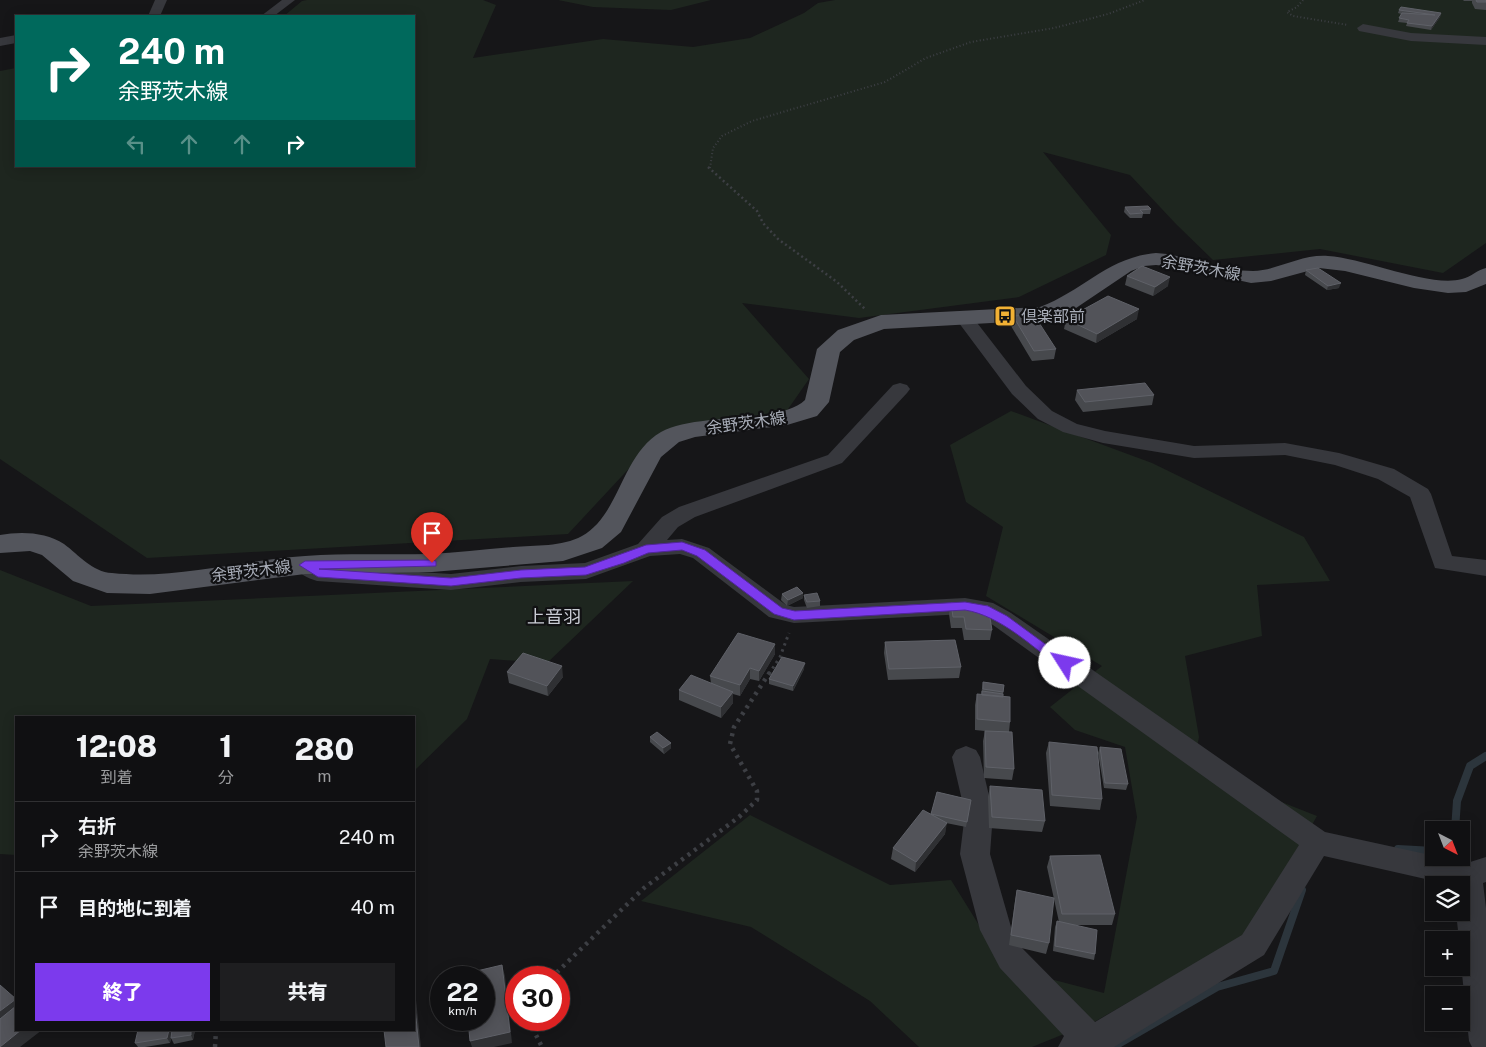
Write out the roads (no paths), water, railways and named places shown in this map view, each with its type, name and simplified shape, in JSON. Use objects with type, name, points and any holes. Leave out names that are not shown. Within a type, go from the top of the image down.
[{"type":"main road","name":"余野茨木線","points":[[0,544],[32,542],[52,549],[82,574],[107,583],[150,584],[305,565],[455,562],[563,552],[592,542],[611,526],[650,453],[670,437],[691,430],[787,418],[808,411],[817,402],[830,350],[846,335],[881,322],[965,319],[1043,313],[1066,304],[1129,264],[1144,260],[1166,260],[1252,277],[1272,274],[1311,262],[1326,262],[1359,266],[1442,286],[1464,286],[1486,274]]},
{"type":"street","points":[[154,15],[160,0]]},
{"type":"street","points":[[268,15],[289,0]]},
{"type":"street","points":[[1363,28],[1411,37],[1486,41]]},
{"type":"street","points":[[0,42],[15,39]]},
{"type":"street","points":[[965,319],[1019,390],[1045,415],[1070,428],[1103,437],[1194,452],[1284,449],[1339,459],[1386,474],[1420,494],[1443,564],[1486,568]]},
{"type":"street","points":[[646,549],[670,522],[687,512],[835,459],[900,389]]},
{"type":"street","points":[[305,565],[318,573],[451,582],[521,574],[586,571],[646,549],[682,546],[693,549],[778,611],[794,616],[965,606],[984,609],[1002,619],[1317,842],[1476,872],[1486,1041]]},
{"type":"street","points":[[966,757],[979,813],[975,854],[996,930],[1011,958],[1084,1044],[1253,945],[1317,842]]},
{"type":"waterway","points":[[1456,821],[1457,801],[1470,766],[1486,756]]},
{"type":"waterway","points":[[1398,849],[1425,850]]},
{"type":"waterway","points":[[1113,1047],[1217,987],[1274,971],[1302,890]]},
{"type":"place","name":"倶楽部前","points":[[1005,316]]},
{"type":"district","name":"上音羽","points":[[554,616]]}]
